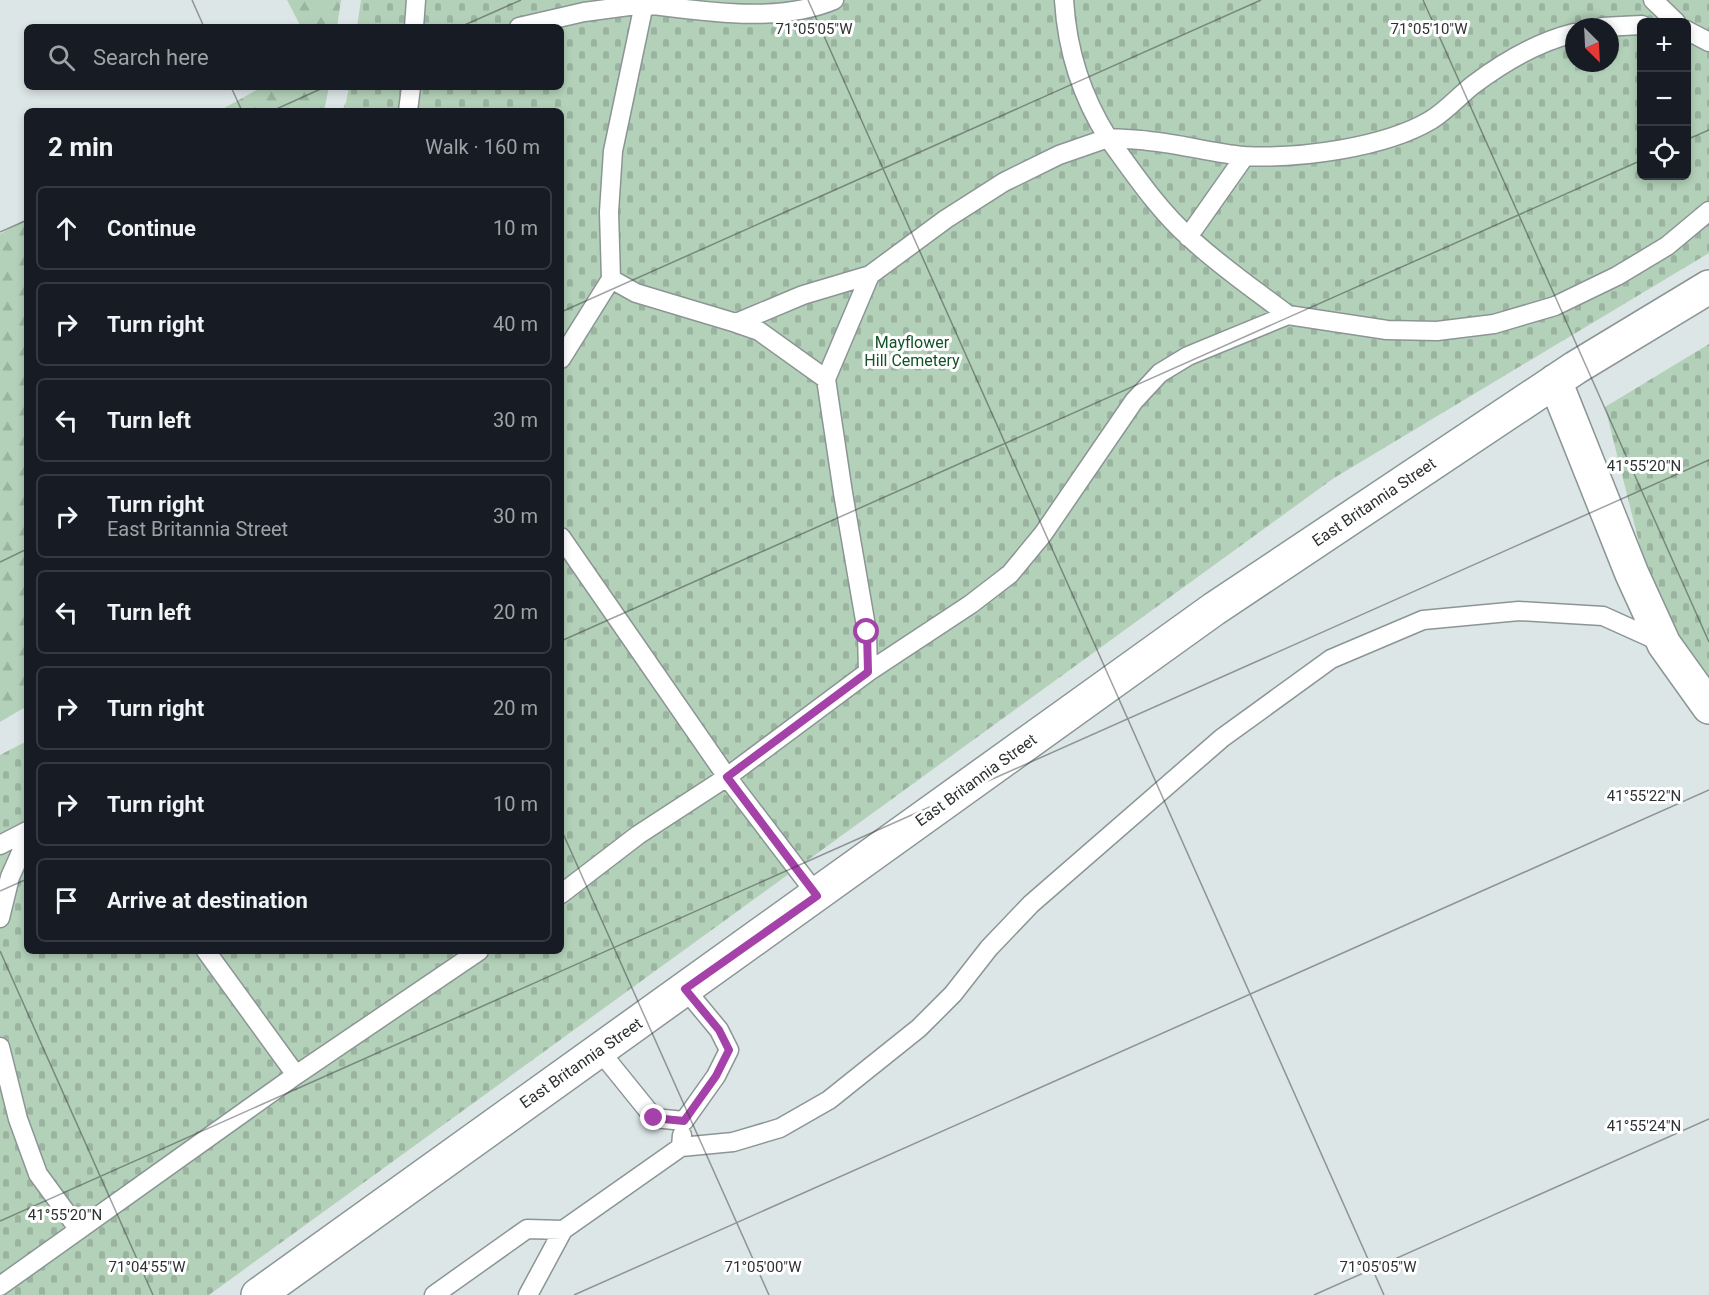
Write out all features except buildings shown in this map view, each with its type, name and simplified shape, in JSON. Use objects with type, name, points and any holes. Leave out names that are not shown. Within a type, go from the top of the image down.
[{"type":"street","name":"East Britannia Street","points":[[258,1295],[1214,609],[1555,381],[1709,287]]},
{"type":"street","points":[[1555,381],[1632,574],[1664,644],[1709,708]]},
{"type":"lane","points":[[414,24],[416,0]]},
{"type":"lane","points":[[532,24],[644,2],[734,14],[787,11],[834,0]]},
{"type":"lane","points":[[1064,0],[1065,19],[1077,71],[1094,115],[1108,138],[1152,196],[1188,237],[1288,315],[1387,330],[1437,331],[1494,324],[1555,306],[1617,276],[1667,246],[1709,211]]},
{"type":"lane","points":[[1653,0],[1672,18]]},
{"type":"lane","points":[[564,354],[611,279],[609,212],[613,152],[644,2]]},
{"type":"lane","points":[[1619,26],[1637,25]]},
{"type":"lane","points":[[1691,33],[1709,42]]},
{"type":"lane","points":[[736,323],[803,295],[870,275],[946,219],[1004,182],[1059,155],[1108,138],[1149,141],[1245,156],[1341,150],[1408,132],[1432,120],[1496,68],[1565,35]]},
{"type":"lane","points":[[408,108],[411,90]]},
{"type":"lane","points":[[1188,237],[1245,156]]},
{"type":"lane","points":[[868,672],[867,632],[826,379],[870,275]]},
{"type":"lane","points":[[611,279],[636,293],[759,332],[826,379]]},
{"type":"lane","points":[[564,892],[638,835],[727,777],[868,672],[971,604],[1010,574],[1044,534],[1134,401],[1160,373],[1188,356],[1288,315]]},
{"type":"lane","points":[[564,541],[727,777],[817,896]]},
{"type":"lane","points":[[528,1295],[563,1230],[681,1147],[733,1142],[780,1128],[829,1100],[919,1028],[945,1003],[989,948],[1030,904],[1222,738],[1331,659],[1423,620],[1519,611],[1603,616],[1664,644]]},
{"type":"lane","points":[[0,845],[24,833]]},
{"type":"lane","points":[[0,918],[10,877],[24,845]]},
{"type":"lane","points":[[208,954],[296,1075]]},
{"type":"lane","points":[[0,1286],[296,1075],[475,954]]},
{"type":"lane","points":[[681,1147],[684,1121],[716,1076],[729,1050],[719,1030],[685,989]]},
{"type":"lane","points":[[0,1047],[18,1119],[38,1174],[79,1230]]},
{"type":"lane","points":[[599,1050],[654,1118],[684,1121]]},
{"type":"lane","points":[[434,1295],[527,1229],[563,1230]]},
{"type":"green space","points":[[287,0],[341,0],[337,24],[299,24]]},
{"type":"green space","name":"Mayflower Hill Cemetery","points":[[361,0],[1709,0],[1709,253],[1334,478],[209,1295],[0,1295],[0,755],[24,743],[24,954],[564,954],[564,108],[343,108],[348,90],[564,90],[564,24],[357,24]]},
{"type":"green space","points":[[257,90],[328,90],[325,108],[224,108]]},
{"type":"green space","points":[[24,221],[24,708],[0,722],[0,234]]},
{"type":"green space","points":[[1709,344],[1709,676],[1698,679],[1653,598],[1605,407]]},
{"type":"route","points":[[654,1118],[684,1121],[716,1076],[729,1050],[719,1030],[685,989],[817,896],[727,777],[868,672],[867,632]]}]
